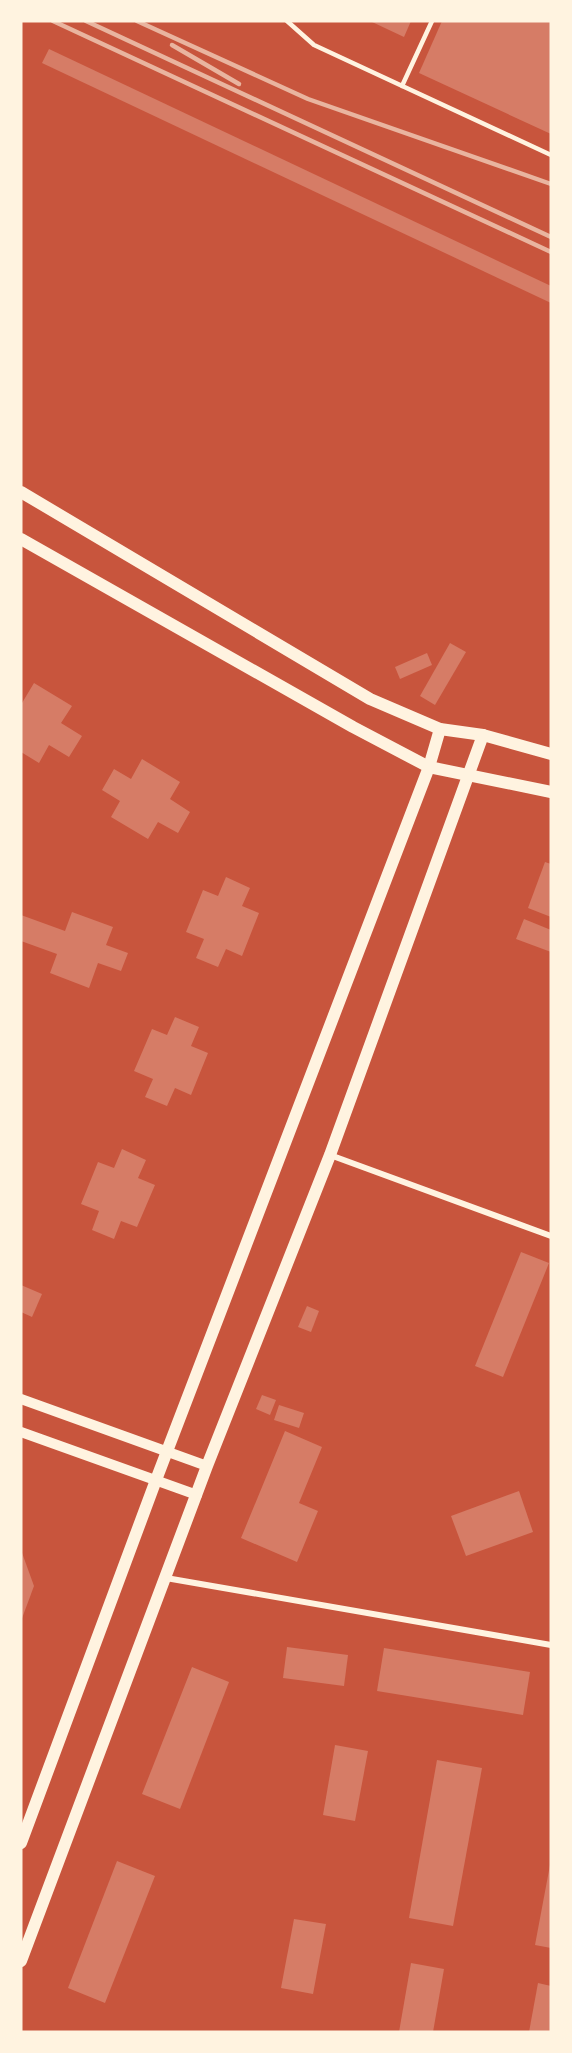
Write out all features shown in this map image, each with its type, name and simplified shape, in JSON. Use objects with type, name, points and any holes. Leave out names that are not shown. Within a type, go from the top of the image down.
[{"type":"main road","points":[[21,492],[370,699],[440,729],[483,735],[551,754]]},
{"type":"main road","points":[[21,539],[429,767],[551,792]]},
{"type":"main road","points":[[21,1843],[156,1480],[429,767],[440,729]]},
{"type":"main road","points":[[21,1961],[207,1466],[330,1155],[483,735]]},
{"type":"street","points":[[330,1155],[551,1236]]},
{"type":"street","points":[[21,1399],[207,1466]]},
{"type":"street","points":[[21,1432],[197,1495]]},
{"type":"street","points":[[166,1578],[551,1645]]},
{"type":"lane","points":[[287,21],[314,45],[551,155]]},
{"type":"lane","points":[[402,86],[432,21]]},
{"type":"building","points":[[370,21],[411,21],[404,37]]},
{"type":"building","points":[[442,21],[551,21],[551,134],[419,73]]},
{"type":"building","points":[[49,49],[551,286],[551,303],[42,63]]},
{"type":"building","points":[[450,643],[466,652],[435,705],[420,696]]},
{"type":"building","points":[[427,653],[432,665],[400,679],[395,667]]},
{"type":"building","points":[[34,683],[72,706],[61,723],[82,736],[69,757],[49,745],[39,763],[21,752],[21,702]]},
{"type":"building","points":[[142,759],[180,782],[170,799],[190,812],[178,833],[158,822],[148,839],[111,817],[120,801],[102,790],[114,769],[131,779]]},
{"type":"building","points":[[545,862],[551,864],[551,917],[528,908]]},
{"type":"building","points":[[226,877],[250,888],[242,906],[259,913],[242,956],[226,949],[218,967],[196,958],[204,939],[186,932],[203,890],[218,896]]},
{"type":"building","points":[[72,912],[113,927],[106,945],[128,953],[121,971],[98,963],[89,988],[50,973],[57,954],[21,941],[21,915],[65,931]]},
{"type":"building","points":[[524,919],[551,930],[551,952],[516,939]]},
{"type":"building","points":[[175,1017],[199,1027],[191,1046],[208,1053],[191,1095],[175,1088],[167,1106],[145,1097],[153,1079],[134,1071],[152,1029],[167,1035]]},
{"type":"building","points":[[122,1149],[146,1160],[138,1178],[155,1185],[137,1227],[121,1221],[114,1239],[92,1230],[99,1211],[81,1204],[98,1162],[114,1168]]},
{"type":"building","points":[[521,1252],[549,1263],[503,1377],[475,1366]]},
{"type":"building","points":[[21,1285],[42,1294],[32,1317],[21,1312]]},
{"type":"building","points":[[307,1306],[319,1311],[311,1332],[298,1327]]},
{"type":"building","points":[[262,1395],[276,1400],[270,1415],[256,1409]]},
{"type":"building","points":[[279,1405],[304,1413],[299,1428],[274,1420]]},
{"type":"building","points":[[285,1431],[322,1447],[299,1503],[318,1511],[297,1562],[241,1538]]},
{"type":"building","points":[[519,1491],[533,1532],[466,1556],[451,1516]]},
{"type":"building","points":[[21,1550],[34,1586],[21,1621]]},
{"type":"building","points":[[287,1647],[348,1655],[344,1686],[283,1678]]},
{"type":"building","points":[[384,1648],[530,1672],[523,1715],[377,1691]]},
{"type":"building","points":[[192,1667],[229,1682],[180,1809],[142,1794]]},
{"type":"building","points":[[335,1745],[368,1751],[355,1821],[323,1815]]},
{"type":"building","points":[[437,1760],[482,1768],[453,1926],[409,1918]]},
{"type":"building","points":[[117,1861],[155,1876],[105,2003],[68,1988]]},
{"type":"building","points":[[551,1866],[551,1948],[535,1945]]},
{"type":"building","points":[[294,1919],[326,1924],[313,1994],[281,1988]]},
{"type":"building","points":[[411,1963],[444,1969],[433,2032],[399,2032]]},
{"type":"building","points":[[538,1983],[551,1986],[551,2032],[529,2032]]},
{"type":"railway","points":[[53,21],[551,252]]},
{"type":"railway","points":[[86,21],[551,237]]},
{"type":"railway","points":[[137,21],[308,99],[551,184]]},
{"type":"railway","points":[[172,45],[239,84]]}]
